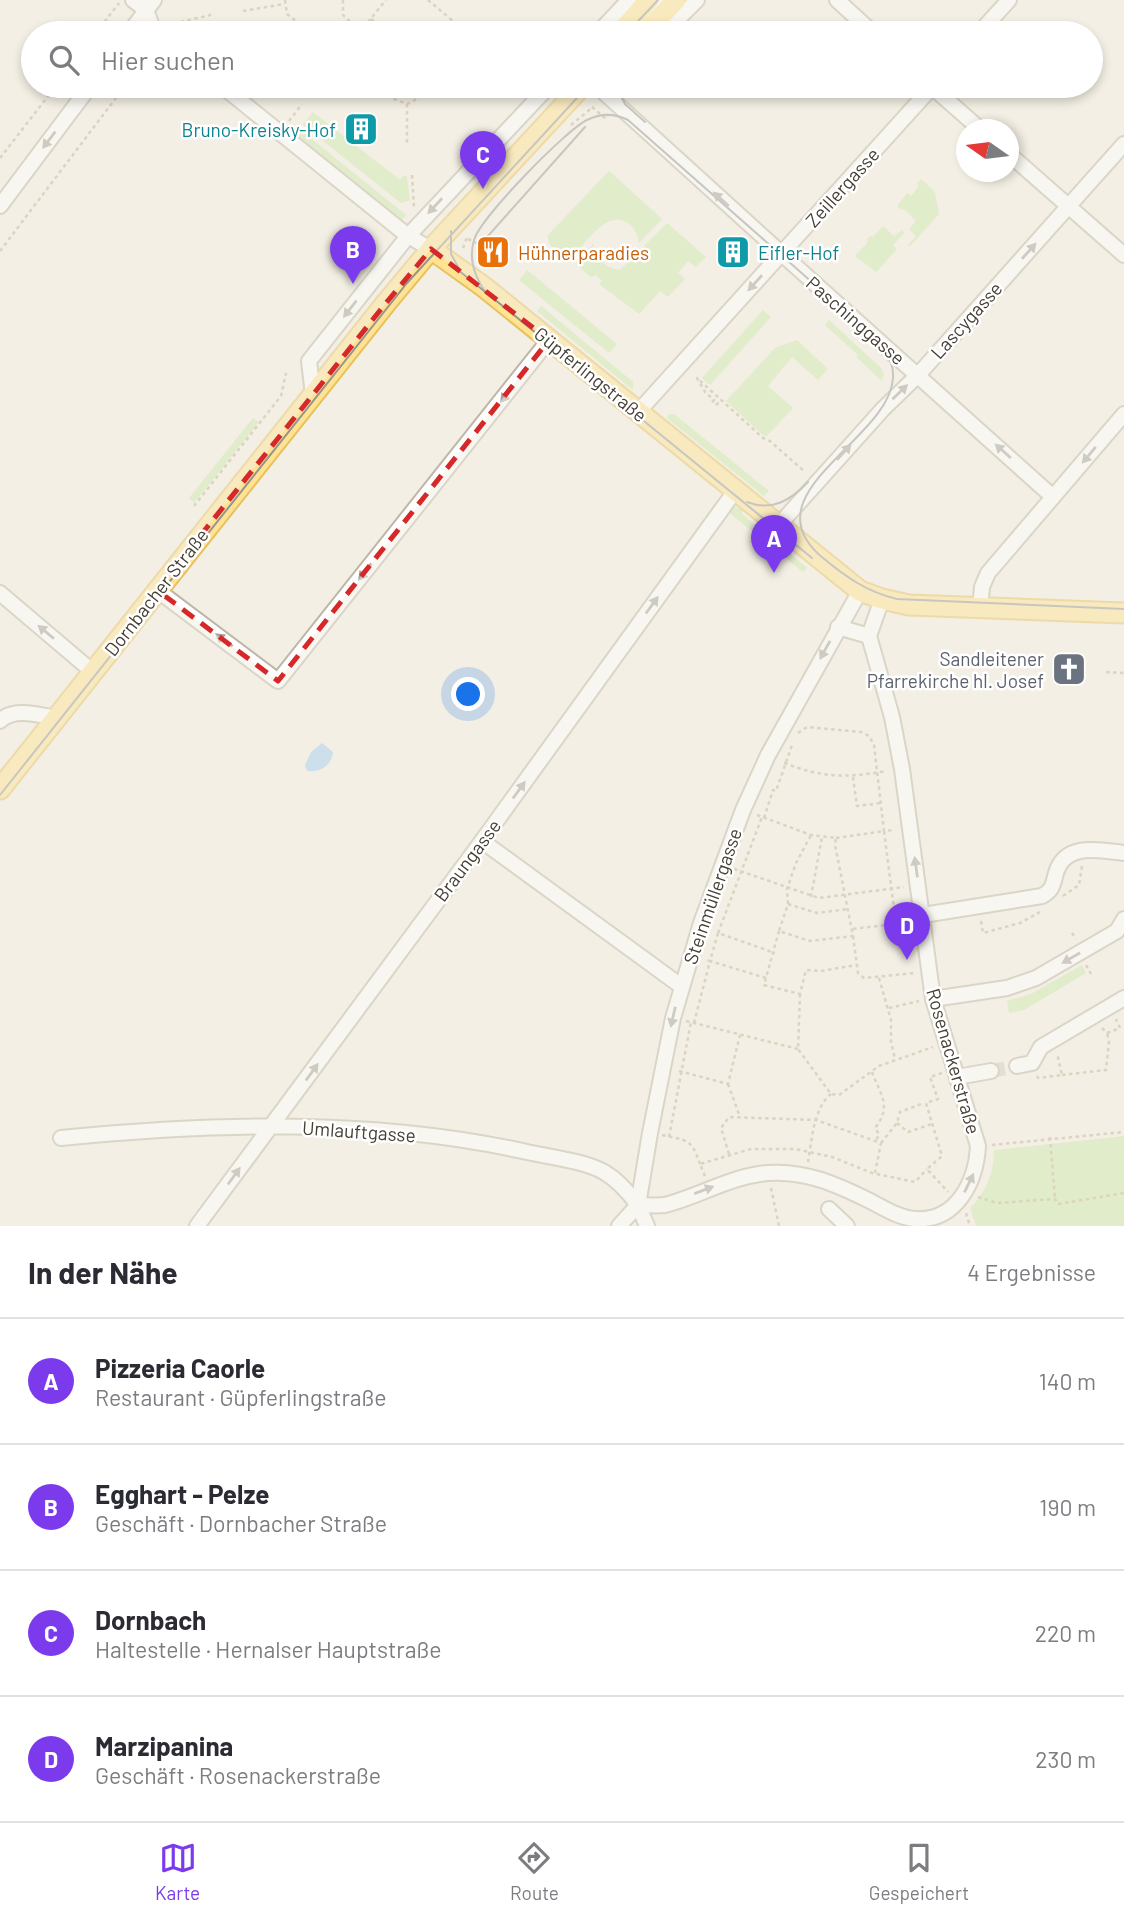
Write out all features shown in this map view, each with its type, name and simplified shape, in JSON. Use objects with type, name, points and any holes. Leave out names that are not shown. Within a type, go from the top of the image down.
[{"type":"main road","points":[[631,21],[649,0]]},
{"type":"main road","points":[[656,21],[676,0]]},
{"type":"main road","name":"Dornbacher Straße","points":[[0,789],[431,249],[571,98]]},
{"type":"main road","name":"Güpferlingstraße","points":[[431,249],[465,272],[860,590],[882,599],[909,604],[1124,613]]},
{"type":"street","points":[[133,0],[150,5],[138,21]]},
{"type":"street","points":[[609,21],[629,0]]},
{"type":"street","points":[[642,21],[662,0]]},
{"type":"street","points":[[676,21],[697,0]]},
{"type":"street","points":[[837,0],[860,21]]},
{"type":"street","points":[[990,21],[1009,0]]},
{"type":"street","points":[[0,206],[81,98]]},
{"type":"street","name":"Güpferlingstraße","points":[[237,98],[408,236],[431,249]]},
{"type":"street","points":[[313,395],[309,361],[408,236],[538,98]]},
{"type":"street","name":"Paschinggasse","points":[[616,98],[782,254],[1053,497]]},
{"type":"street","name":"Zeillergasse","points":[[638,412],[921,98]]},
{"type":"street","points":[[945,98],[969,119]]},
{"type":"street","name":"Lascygasse","points":[[778,526],[1124,144]]},
{"type":"street","points":[[1019,163],[1124,255]]},
{"type":"street","points":[[157,590],[278,681],[549,340]]},
{"type":"street","points":[[980,608],[982,587],[988,573],[1124,414]]},
{"type":"street","name":"Braungasse","points":[[197,1226],[482,841],[735,491]]},
{"type":"street","name":"Steinmüllergasse","points":[[638,1205],[673,1018],[701,923],[743,810],[768,755],[860,590]]},
{"type":"street","points":[[0,593],[93,672]]},
{"type":"street","points":[[838,627],[869,636],[882,599]]},
{"type":"street","name":"Rosenackerstraße","points":[[638,1205],[664,1205],[722,1183],[769,1173],[829,1182],[916,1223],[945,1211],[959,1201],[971,1183],[977,1163],[978,1146],[933,999],[902,769],[892,717],[869,636]]},
{"type":"street","points":[[0,721],[9,714],[56,718]]},
{"type":"street","points":[[482,841],[681,986]]},
{"type":"street","points":[[923,915],[1042,896],[1053,886],[1058,865],[1066,855],[1077,850],[1091,849],[1124,853]]},
{"type":"street","points":[[933,999],[1007,988],[1036,978],[1117,931],[1124,919]]},
{"type":"street","points":[[1025,1064],[1041,1047],[1124,998]]},
{"type":"street","points":[[957,1077],[991,1071]]},
{"type":"street","name":"Umlauftgasse","points":[[61,1138],[142,1131],[271,1126],[372,1129],[504,1147],[571,1162],[604,1172],[624,1188],[638,1205]]},
{"type":"street","points":[[620,1226],[638,1205],[647,1226]]},
{"type":"street","points":[[829,1209],[847,1226]]},
{"type":"path","points":[[105,21],[121,0]]},
{"type":"path","points":[[343,0],[343,15],[349,21]]},
{"type":"path","points":[[377,0],[383,5]]},
{"type":"path","points":[[374,21],[371,19],[386,0]]},
{"type":"path","points":[[428,0],[453,21]]},
{"type":"path","points":[[243,11],[285,2],[287,14],[296,21]]},
{"type":"path","points":[[190,21],[215,14]]},
{"type":"path","points":[[0,159],[47,98]]},
{"type":"path","points":[[0,251],[116,98]]},
{"type":"path","points":[[393,98],[407,104],[418,98]]},
{"type":"path","points":[[281,132],[302,104]]},
{"type":"path","points":[[407,104],[407,145]]},
{"type":"path","points":[[412,175],[415,211]]},
{"type":"path","points":[[463,248],[465,238],[487,248]]},
{"type":"path","points":[[194,506],[281,396],[286,373]]},
{"type":"path","points":[[712,402],[714,400],[705,392],[697,378],[805,472]]},
{"type":"path","points":[[716,405],[722,400]]},
{"type":"path","points":[[1105,672],[1124,673]]},
{"type":"path","points":[[669,1137],[692,1023],[718,933],[774,790],[776,791],[794,738],[803,728],[861,732],[872,740],[900,948],[912,946]]},
{"type":"path","points":[[775,758],[825,776],[888,771]]},
{"type":"path","points":[[853,775],[858,806],[881,803]]},
{"type":"path","points":[[750,812],[822,837],[836,838],[896,830]]},
{"type":"path","points":[[800,994],[764,985],[788,904],[787,889],[796,863],[811,835]]},
{"type":"path","points":[[811,897],[822,837]]},
{"type":"path","points":[[836,838],[835,845],[858,973],[864,978],[878,978],[915,972]]},
{"type":"path","points":[[730,867],[811,897],[828,898],[904,887]]},
{"type":"path","points":[[788,904],[817,914],[848,909]]},
{"type":"path","points":[[851,929],[896,924]]},
{"type":"path","points":[[779,931],[810,941],[853,936]]},
{"type":"path","points":[[718,933],[775,953]]},
{"type":"path","points":[[698,958],[766,978]]},
{"type":"path","points":[[831,1094],[798,1049],[800,994],[806,970],[821,971],[856,965]]},
{"type":"path","points":[[878,978],[888,1008],[895,1059]]},
{"type":"path","points":[[888,1008],[933,999]]},
{"type":"path","points":[[673,1018],[798,1049]]},
{"type":"path","points":[[1107,1033],[1120,1028],[1119,1026]]},
{"type":"path","points":[[1025,1064],[1038,1078],[1106,1070],[1109,1041],[1107,1033],[1104,1027],[1092,1034]]},
{"type":"path","points":[[740,1035],[728,1084],[740,1117]]},
{"type":"path","points":[[807,1165],[816,1120],[824,1100],[831,1094],[839,1094],[895,1059],[933,1047]]},
{"type":"path","points":[[1057,1052],[1062,1075]]},
{"type":"path","points":[[669,1069],[728,1084]]},
{"type":"path","points":[[872,1071],[885,1107],[885,1116],[875,1128],[879,1134],[876,1141]]},
{"type":"path","points":[[875,1173],[881,1143],[897,1123],[900,1112],[938,1099],[930,1077],[941,1073],[957,1077]]},
{"type":"path","points":[[867,1171],[915,1182],[942,1156],[926,1103]]},
{"type":"path","points":[[729,1154],[721,1128],[729,1117],[816,1120],[881,1143]]},
{"type":"path","points":[[897,1123],[908,1132],[932,1124]]},
{"type":"path","points":[[978,1146],[1124,1132]]},
{"type":"path","points":[[650,1133],[689,1141],[694,1146],[701,1164]]},
{"type":"path","points":[[1051,1138],[1055,1199],[1058,1204],[1124,1194]]},
{"type":"path","points":[[927,1169],[947,1192]]},
{"type":"path","points":[[769,1173],[779,1225],[773,1226]]},
{"type":"path","points":[[972,1204],[978,1196],[997,1203],[1055,1199]]},
{"type":"highlighted area","points":[[431,249],[549,340],[278,681],[157,590]]},
{"type":"green space","points":[[313,112],[400,180],[404,175],[407,177],[410,200],[401,203],[303,125]]},
{"type":"green space","points":[[293,124],[406,215],[402,220],[289,129]]},
{"type":"green space","points":[[609,171],[662,219],[639,243],[630,225],[624,221],[609,221],[595,231],[572,257],[567,258],[549,244],[548,235]]},
{"type":"green space","points":[[921,179],[935,192],[939,214],[910,246],[908,245],[916,236],[909,229],[916,221],[897,206],[907,193],[911,196]]},
{"type":"green space","points":[[667,223],[706,257],[696,267],[688,261],[678,273],[685,279],[668,297],[660,291],[639,314],[599,284],[602,281],[596,275],[591,277],[576,264],[593,244],[606,265],[620,270]]},
{"type":"green space","points":[[883,226],[894,236],[902,230],[904,233],[893,245],[897,249],[876,272],[855,256],[870,236],[873,237]]},
{"type":"green space","points":[[527,270],[617,344],[609,353],[519,280]]},
{"type":"green space","points":[[541,306],[633,382],[633,390],[537,311]]},
{"type":"green space","points":[[763,310],[771,317],[710,385],[702,378]]},
{"type":"green space","points":[[829,320],[881,368],[884,374],[882,381],[825,325]]},
{"type":"green space","points":[[797,340],[828,369],[818,380],[792,357],[768,386],[793,408],[767,436],[763,435],[726,401],[775,348]]},
{"type":"green space","points":[[669,414],[674,414],[769,491],[764,496],[667,418]]},
{"type":"green space","points":[[253,418],[259,422],[194,503],[189,498]]},
{"type":"green space","points":[[735,507],[742,509],[742,514],[807,568],[803,572],[727,511]]},
{"type":"green space","points":[[1082,965],[1086,973],[1024,1010],[1009,1013],[1007,1001],[1031,994]]},
{"type":"green space","points":[[1124,1136],[1124,1226],[976,1226],[970,1208],[981,1196],[988,1182],[994,1150]]},
{"type":"water","points":[[322,743],[333,752],[330,761],[321,769],[307,771],[305,765],[311,752]]},
{"type":"tunnel","points":[[991,1071],[1017,1066]]},
{"type":"tram line","points":[[638,21],[658,0]]},
{"type":"tram line","points":[[0,795],[407,283],[577,98]]},
{"type":"tram line","points":[[622,98],[645,122]]},
{"type":"tram line","points":[[487,294],[476,275],[472,262],[472,247],[491,213],[576,127],[602,115],[628,120],[881,343],[888,355],[893,378],[886,401],[870,423],[810,489],[801,512],[803,534],[823,558],[857,583],[897,599],[1124,609]]},
{"type":"tram line","points":[[478,259],[488,236],[585,127]]},
{"type":"tram line","points":[[451,231],[451,254],[461,272],[812,558]]},
{"type":"tram line","points":[[747,502],[773,505],[788,499],[808,482]]},
{"type":"place","name":"Bruno-Kreisky-Hof","points":[[361,129]]},
{"type":"place","name":"Dornbach","points":[[483,189]]},
{"type":"place","name":"Hühnerparadies","points":[[493,252]]},
{"type":"place","name":"Eifler-Hof","points":[[733,252]]},
{"type":"place","name":"Egghart - Pelze","points":[[353,284]]},
{"type":"place","name":"Pizzeria Caorle","points":[[774,573]]},
{"type":"place","name":"Sandleitener Pfarrekirche hl. Josef","points":[[1069,669]]},
{"type":"place","name":"Marzipanina","points":[[907,960]]}]
